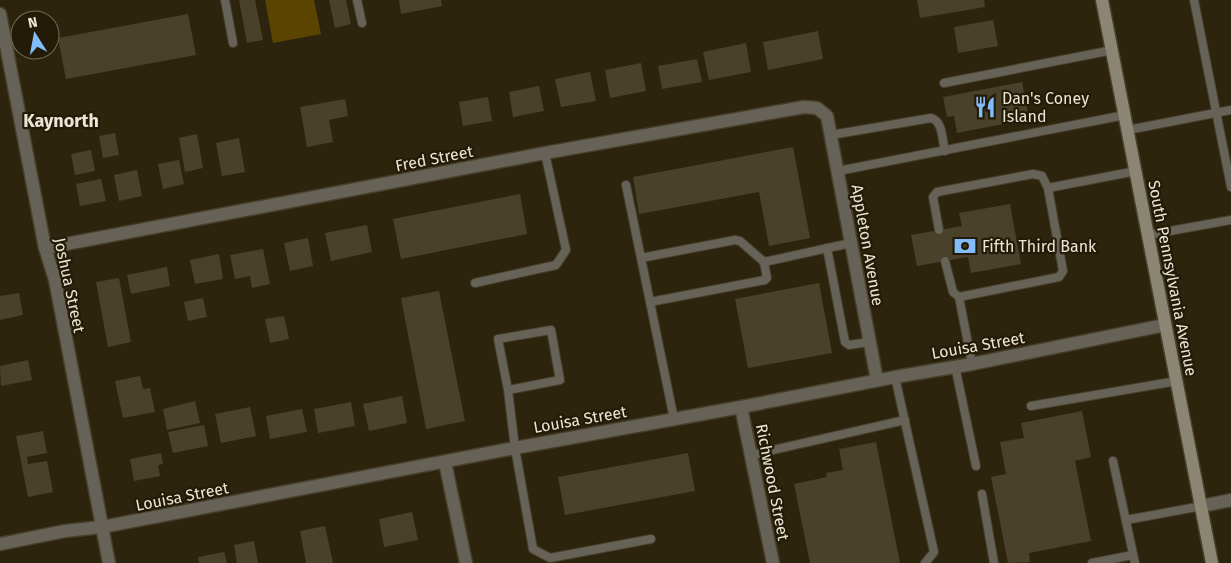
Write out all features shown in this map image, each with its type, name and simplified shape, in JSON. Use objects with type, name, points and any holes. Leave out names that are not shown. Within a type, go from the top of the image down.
[{"type":"main road","name":"South Pennsylvania Avenue","points":[[1102,0],[1212,563]]},
{"type":"street","name":"Joshua Street","points":[[0,14],[45,248],[55,280],[109,563]]},
{"type":"street","name":"Fred Street","points":[[45,248],[545,153],[804,107],[817,108],[827,116]]},
{"type":"street","name":"Appleton Avenue","points":[[827,116],[877,380]]},
{"type":"street","name":"Louisa Street","points":[[0,544],[65,531],[102,527],[674,418],[972,364],[1165,325]]},
{"type":"street","name":"Richwood Street","points":[[741,407],[772,563]]},
{"type":"street","points":[[445,462],[466,563]]},
{"type":"street","points":[[1202,506],[1231,500]]},
{"type":"lane","points":[[225,0],[233,43]]},
{"type":"lane","points":[[357,0],[362,24]]},
{"type":"lane","points":[[1194,0],[1231,187]]},
{"type":"lane","points":[[944,83],[1113,50]]},
{"type":"lane","points":[[1128,130],[1231,110]]},
{"type":"lane","points":[[838,171],[1125,116]]},
{"type":"lane","points":[[831,136],[931,118],[939,123],[944,151]]},
{"type":"lane","points":[[475,283],[556,265],[566,250],[545,153]]},
{"type":"lane","points":[[1048,188],[1136,171]]},
{"type":"lane","points":[[939,230],[933,197],[937,192],[1033,174],[1042,176],[1048,188],[1063,271],[1062,275],[959,297]]},
{"type":"lane","points":[[626,185],[674,418]]},
{"type":"lane","points":[[1148,235],[1231,220]]},
{"type":"lane","points":[[641,258],[735,240],[740,241],[764,262],[767,278],[765,280],[650,302]]},
{"type":"lane","points":[[764,262],[851,243]]},
{"type":"lane","points":[[827,248],[845,342],[849,345],[869,342]]},
{"type":"lane","points":[[945,261],[953,292],[959,297],[972,364]]},
{"type":"lane","points":[[508,390],[560,380],[551,330],[498,339],[508,390],[515,448],[534,549],[550,558],[651,539]]},
{"type":"lane","points":[[955,366],[976,466]]},
{"type":"lane","points":[[895,377],[934,552],[925,563]]},
{"type":"lane","points":[[1031,406],[1177,381]]},
{"type":"lane","points":[[751,455],[905,420]]},
{"type":"lane","points":[[1092,563],[1134,559],[1113,461]]},
{"type":"lane","points":[[982,494],[994,563]]},
{"type":"lane","points":[[1126,520],[1202,506]]},
{"type":"shaded area","points":[[265,0],[314,0],[321,34],[273,43]]},
{"type":"building","points":[[239,0],[255,0],[263,40],[247,43]]},
{"type":"building","points":[[329,0],[346,0],[351,24],[335,28]]},
{"type":"building","points":[[399,0],[441,0],[442,6],[401,14]]},
{"type":"building","points":[[917,0],[984,0],[985,7],[920,18]]},
{"type":"building","points":[[188,14],[196,55],[66,79],[60,48],[60,38]]},
{"type":"building","points":[[993,20],[998,46],[958,53],[954,27]]},
{"type":"building","points":[[818,31],[823,59],[768,70],[763,42]]},
{"type":"building","points":[[746,43],[751,72],[709,80],[703,52]]},
{"type":"building","points":[[697,59],[702,82],[662,89],[658,66]]},
{"type":"building","points":[[641,63],[646,91],[610,98],[605,70]]},
{"type":"building","points":[[590,72],[596,101],[561,107],[555,79]]},
{"type":"building","name":"Dan's Coney Island","points":[[1022,82],[1029,119],[957,133],[954,116],[947,117],[943,97]]},
{"type":"building","points":[[539,86],[544,111],[513,117],[509,92]]},
{"type":"building","points":[[488,97],[492,121],[463,126],[459,102]]},
{"type":"building","points":[[345,99],[348,116],[329,120],[333,142],[307,147],[300,107]]},
{"type":"building","points":[[115,133],[119,155],[103,158],[99,136]]},
{"type":"building","points":[[197,134],[203,168],[185,172],[179,138]]},
{"type":"building","points":[[239,138],[245,172],[222,176],[216,143]]},
{"type":"building","points":[[793,147],[810,238],[769,246],[759,192],[639,214],[633,177]]},
{"type":"building","points":[[91,150],[95,171],[75,175],[71,154]]},
{"type":"building","points":[[179,160],[184,184],[163,189],[158,164]]},
{"type":"building","points":[[137,170],[142,196],[119,201],[114,175]]},
{"type":"building","points":[[101,179],[106,201],[80,206],[76,184]]},
{"type":"building","points":[[520,194],[527,234],[401,259],[393,219]]},
{"type":"building","name":"Fifth Third Bank","points":[[1010,204],[1021,264],[971,273],[968,257],[917,266],[911,235],[962,226],[959,213]]},
{"type":"building","points":[[367,225],[372,252],[331,261],[325,233]]},
{"type":"building","points":[[308,238],[313,266],[290,271],[284,243]]},
{"type":"building","points":[[263,249],[270,284],[252,288],[250,276],[235,279],[230,255]]},
{"type":"building","points":[[219,254],[223,279],[195,284],[190,260]]},
{"type":"building","points":[[167,267],[170,286],[131,294],[127,275]]},
{"type":"building","points":[[119,278],[131,342],[108,347],[96,282]]},
{"type":"building","points":[[819,283],[832,353],[748,368],[735,299]]},
{"type":"building","points":[[439,291],[465,421],[426,429],[401,298]]},
{"type":"building","points":[[19,293],[23,315],[0,320],[0,296]]},
{"type":"building","points":[[203,298],[207,317],[188,321],[184,302]]},
{"type":"building","points":[[284,316],[289,339],[270,343],[265,319]]},
{"type":"building","points":[[28,360],[32,380],[1,386],[0,366]]},
{"type":"building","points":[[140,376],[143,389],[150,388],[155,412],[123,418],[115,381]]},
{"type":"building","points":[[402,396],[407,423],[369,431],[363,404]]},
{"type":"building","points":[[195,401],[200,423],[167,430],[163,409]]},
{"type":"building","points":[[351,402],[355,426],[318,433],[314,409]]},
{"type":"building","points":[[250,407],[256,436],[221,443],[215,414]]},
{"type":"building","points":[[302,409],[307,432],[270,439],[266,416]]},
{"type":"building","points":[[1082,411],[1091,457],[1075,461],[1091,541],[1029,553],[1030,562],[1008,563],[991,477],[1006,474],[1000,442],[1024,438],[1021,423]]},
{"type":"building","points":[[204,425],[208,446],[173,453],[168,432]]},
{"type":"building","points":[[43,431],[47,453],[27,457],[28,464],[47,461],[53,492],[28,497],[16,436]]},
{"type":"building","points":[[876,442],[900,563],[810,563],[794,484],[827,477],[826,473],[843,470],[839,449]]},
{"type":"building","points":[[161,453],[163,464],[158,465],[160,476],[134,481],[130,459]]},
{"type":"building","points":[[688,453],[695,491],[565,515],[558,477]]},
{"type":"building","points":[[412,512],[418,540],[384,547],[379,519]]},
{"type":"building","points":[[325,526],[333,563],[306,563],[300,531]]},
{"type":"building","points":[[254,541],[258,563],[237,563],[234,545]]},
{"type":"building","points":[[224,552],[227,563],[199,563],[198,557]]},
{"type":"place","name":"Dan's Coney Island","points":[[985,107]]},
{"type":"place","name":"Fifth Third Bank","points":[[965,246]]},
{"type":"district","name":"Kaynorth","points":[[61,121]]}]
